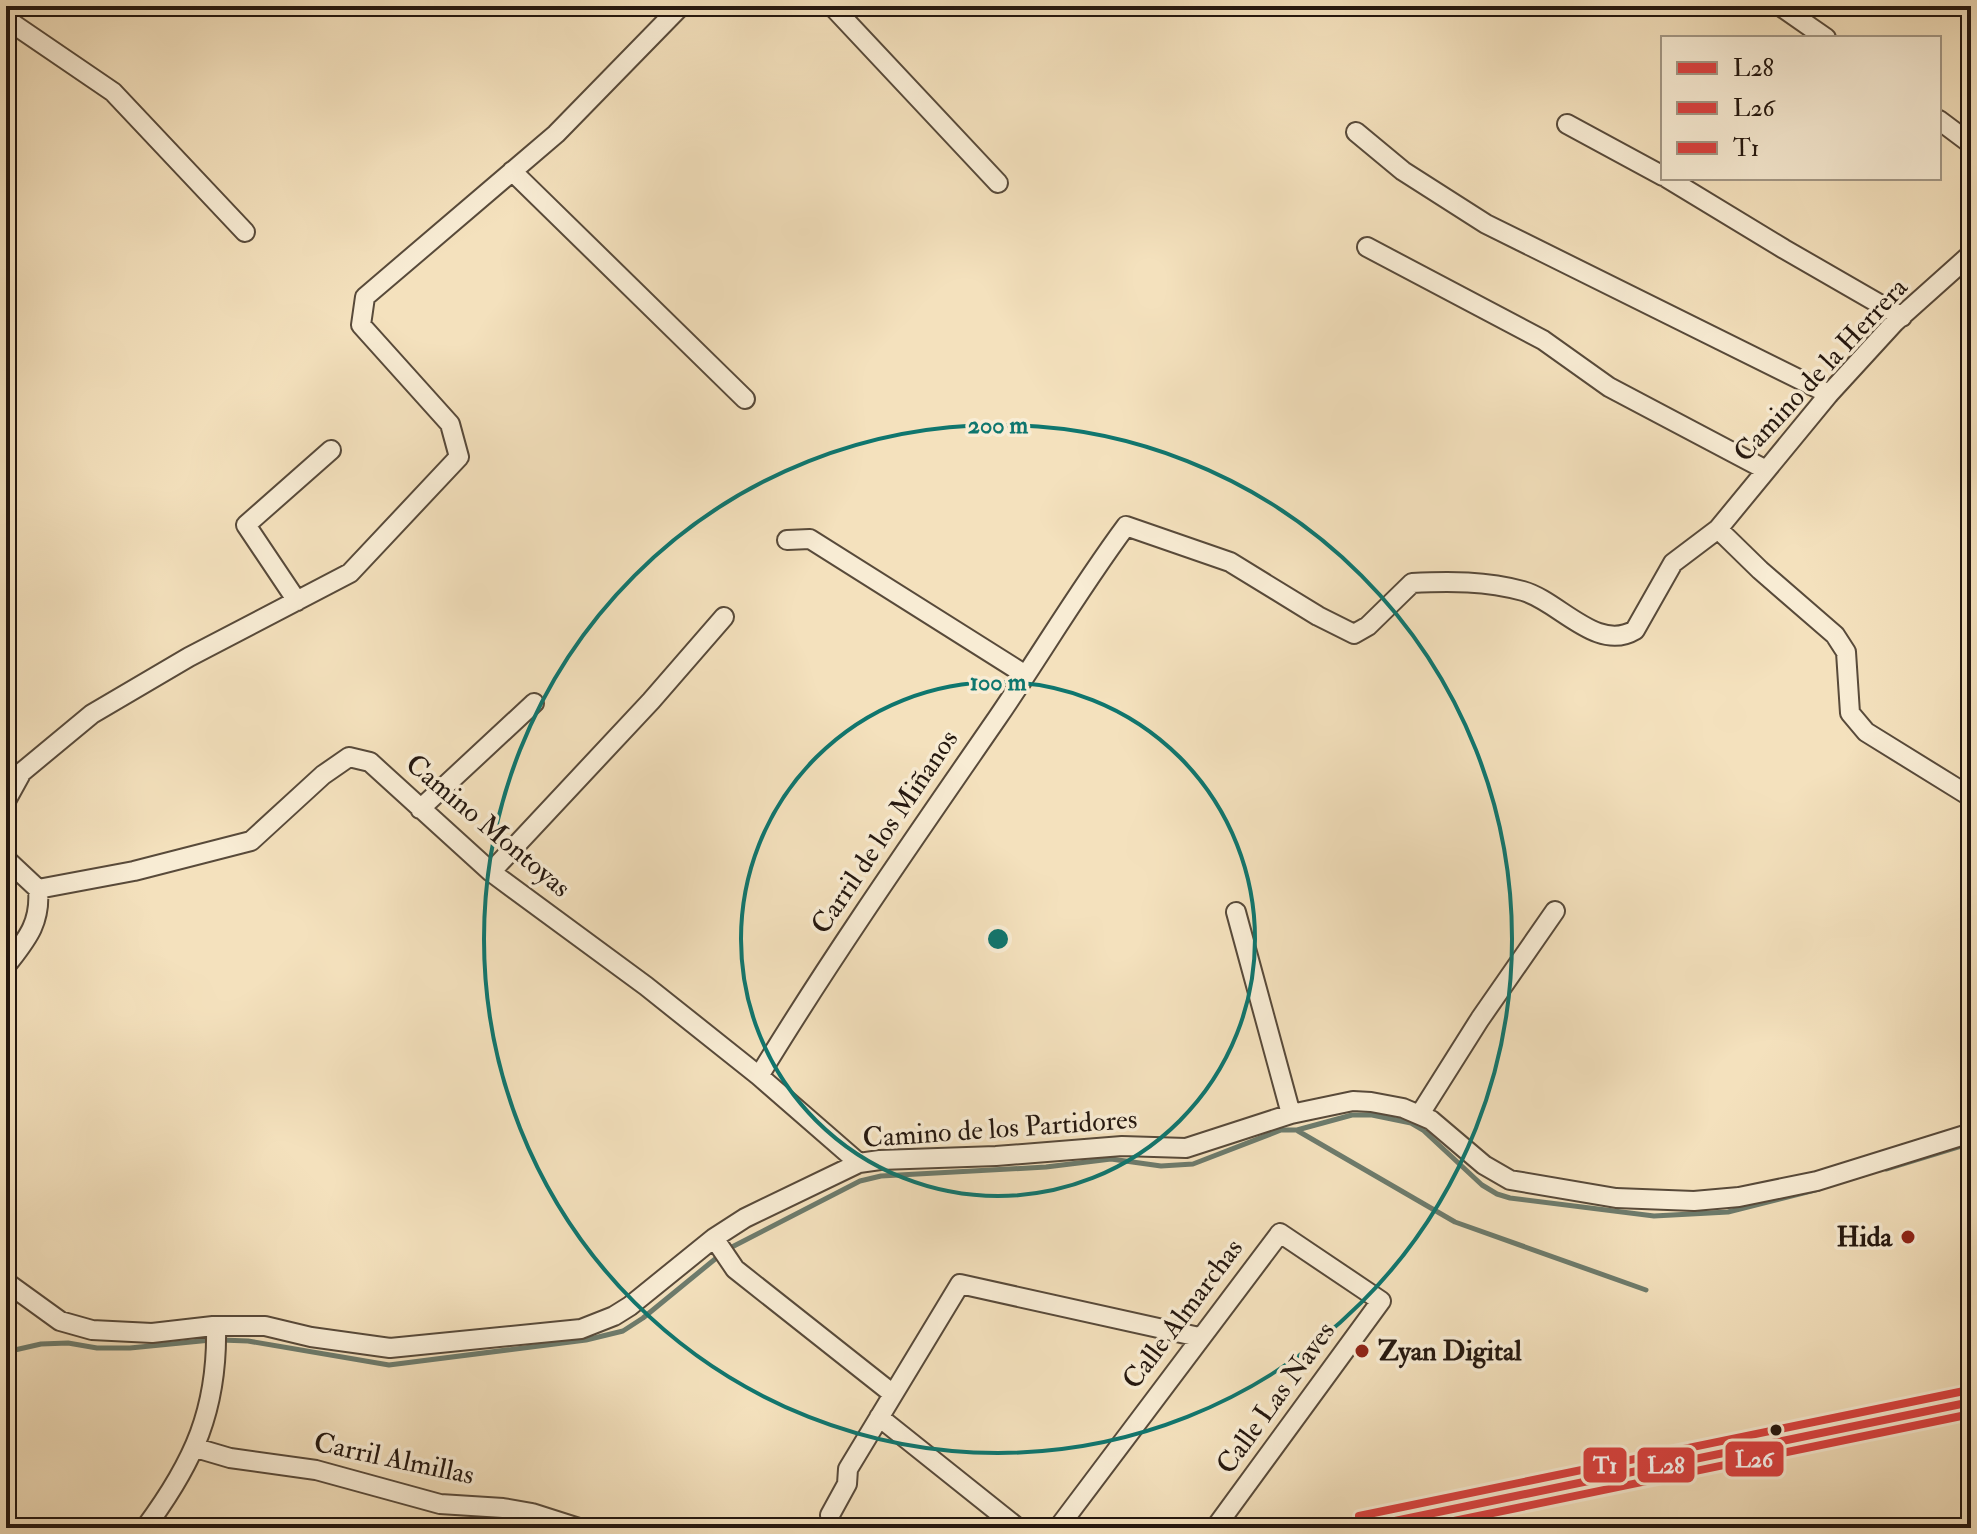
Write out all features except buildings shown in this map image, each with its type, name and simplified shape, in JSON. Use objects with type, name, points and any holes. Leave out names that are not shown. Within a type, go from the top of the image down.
[{"type":"main road","points":[[1361,1528],[1971,1402]]},
{"type":"street","points":[[6,801],[22,772],[92,714],[189,657],[350,573],[459,457],[450,424],[361,325],[365,297],[556,134],[681,6]]},
{"type":"street","points":[[832,6],[998,183]]},
{"type":"street","points":[[1780,6],[1823,36]]},
{"type":"street","points":[[6,19],[113,92],[245,232]]},
{"type":"street","points":[[1941,122],[1971,144]]},
{"type":"street","points":[[1567,124],[1661,175]]},
{"type":"street","points":[[1356,132],[1403,171],[1486,224],[1829,394]]},
{"type":"street","points":[[512,171],[745,399]]},
{"type":"street","points":[[1670,180],[1902,317]]},
{"type":"street","points":[[1367,247],[1543,340],[1609,387],[1766,470]]},
{"type":"street","name":"Camino de la Herrera","points":[[1718,529],[1829,394],[1902,317],[1971,254]]},
{"type":"street","points":[[297,601],[246,525],[331,450]]},
{"type":"street","name":"Carril de los Miñanos","points":[[759,1076],[915,834],[1126,526],[1230,562],[1318,616],[1354,634],[1368,626],[1412,583],[1465,580],[1527,592],[1595,631],[1612,636],[1627,635],[1635,630],[1673,563],[1718,529]]},
{"type":"street","points":[[1718,529],[1835,635],[1846,652],[1850,713],[1866,732],[1971,797]]},
{"type":"street","points":[[787,540],[810,539],[1024,674]]},
{"type":"street","points":[[491,872],[651,701],[724,617]]},
{"type":"street","points":[[420,809],[534,703]]},
{"type":"street","name":"Camino Montoyas","points":[[38,889],[134,871],[251,841],[323,775],[349,757],[370,762],[491,872],[646,986],[759,1076],[859,1163]]},
{"type":"street","points":[[6,859],[38,889],[39,908],[30,934],[6,966]]},
{"type":"street","points":[[1420,1114],[1480,1019],[1555,911]]},
{"type":"street","points":[[1236,912],[1291,1114]]},
{"type":"street","name":"Camino de los Partidores","points":[[6,1282],[60,1321],[92,1330],[152,1333],[216,1326],[265,1326],[311,1337],[390,1348],[581,1329],[622,1311],[714,1238],[745,1218],[859,1163],[1122,1146],[1186,1148],[1291,1114],[1362,1101],[1387,1104],[1420,1114],[1484,1165],[1510,1180],[1616,1198],[1661,1201],[1717,1199],[1806,1183],[1845,1174],[1971,1133]]},
{"type":"street","name":"Calle Almarchas","points":[[1058,1528],[1280,1233],[1381,1301]]},
{"type":"street","points":[[714,1238],[735,1269],[893,1394]]},
{"type":"street","points":[[830,1515],[847,1484],[848,1469],[960,1284],[1199,1337]]},
{"type":"street","name":"Calle Las Naves","points":[[1215,1528],[1381,1301]]},
{"type":"street","points":[[145,1528],[170,1494],[196,1448],[217,1360],[216,1326]]},
{"type":"street","points":[[879,1417],[1018,1528]]},
{"type":"street","name":"Carril Almillas","points":[[196,1448],[230,1458],[316,1470],[440,1504],[532,1513],[579,1528]]},
{"type":"waterway","points":[[728,1249],[860,1181],[881,1176],[1046,1167],[1111,1159],[1161,1166],[1193,1164],[1281,1130],[1297,1130],[1352,1115],[1372,1115],[1411,1123],[1423,1130],[1482,1185],[1510,1198],[1654,1216],[1728,1212],[1819,1189]]},
{"type":"waterway","points":[[1298,1131],[1455,1222],[1646,1290]]},
{"type":"waterway","points":[[1886,1169],[1971,1143]]},
{"type":"waterway","points":[[221,1340],[248,1341],[389,1365],[586,1340],[623,1331],[720,1255]]},
{"type":"waterway","points":[[6,1352],[41,1344],[130,1348],[211,1340]]},
{"type":"transit line","name":"T1","points":[[1359,1516],[1969,1390]]},
{"type":"transit line","name":"L28","points":[[1361,1528],[1971,1402]]},
{"type":"transit line","name":"L26","points":[[1420,1528],[1971,1414]]},
{"type":"place","name":"Hida","points":[[1908,1237]]},
{"type":"place","name":"Zyan Digital","points":[[1362,1351]]}]
